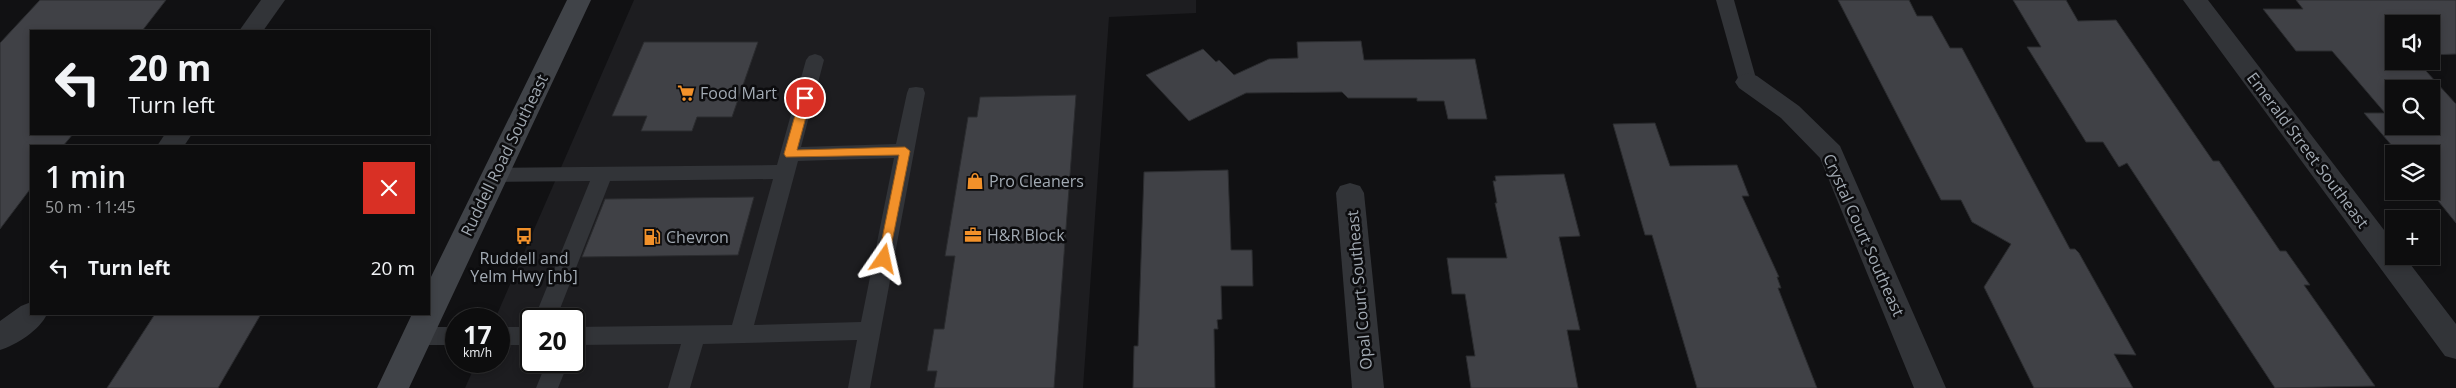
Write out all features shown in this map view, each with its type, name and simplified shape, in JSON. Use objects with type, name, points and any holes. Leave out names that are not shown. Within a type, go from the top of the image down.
[{"type":"main road","name":"Ruddell Road Southeast","points":[[430,308],[579,0]]},
{"type":"main road","name":"Ruddell Road Southeast","points":[[393,388],[424,320]]},
{"type":"street","points":[[252,30],[273,0]]},
{"type":"street","name":"Emerald Street Southeast","points":[[2195,0],[2456,347]]},
{"type":"street","name":"Crystal Court Southeast","points":[[1748,82],[1790,112],[1831,153],[1930,388]]},
{"type":"street","name":"Opal Court Southeast","points":[[1350,193],[1368,388]]},
{"type":"street","points":[[0,338],[31,315]]},
{"type":"lane","points":[[1725,0],[1732,19],[1748,82]]},
{"type":"lane","points":[[741,334],[816,60]]},
{"type":"lane","points":[[859,388],[916,93]]},
{"type":"lane","points":[[494,175],[603,174],[787,163],[905,151]]},
{"type":"lane","points":[[549,308],[603,174]]},
{"type":"lane","points":[[424,320],[445,330]]},
{"type":"lane","points":[[585,336],[870,331]]},
{"type":"lane","points":[[679,388],[696,335]]},
{"type":"lane","points":[[547,388],[553,373]]},
{"type":"shaded area","points":[[634,0],[1196,0],[1196,13],[1109,17],[1083,388],[465,388],[472,373],[510,373],[510,308],[500,308]]},
{"type":"building","points":[[40,0],[166,0],[143,30],[30,30],[30,135],[72,135],[64,145],[30,145],[30,189],[0,229],[0,43]]},
{"type":"building","points":[[1838,0],[1909,0],[1917,16],[1932,16],[1950,48],[1962,48],[2070,249],[2075,249],[2079,253],[2136,355],[2114,354],[2133,388],[2034,388],[1984,287],[2011,244],[1972,222],[1961,200],[1941,200]]},
{"type":"building","points":[[2013,0],[2066,0],[2078,21],[2116,20],[2213,161],[2219,161],[2280,251],[2286,251],[2310,285],[2304,285],[2375,386],[2275,388],[2127,163],[2119,167],[2103,142],[2086,142],[2027,47],[2041,47]]},
{"type":"building","points":[[2296,0],[2456,0],[2456,54],[2440,55],[2440,15],[2385,15],[2385,70],[2425,70],[2434,80],[2385,80],[2385,113],[2332,51],[2296,51],[2263,9],[2303,9]]},
{"type":"building","points":[[1361,41],[1364,60],[1475,59],[1487,119],[1448,119],[1444,101],[1417,101],[1417,98],[1348,98],[1342,92],[1246,93],[1189,121],[1146,75],[1203,49],[1216,62],[1219,60],[1234,75],[1269,59],[1298,58],[1297,42]]},
{"type":"building","points":[[644,42],[758,42],[732,117],[697,117],[692,131],[641,131],[647,116],[612,116]]},
{"type":"building","points":[[2440,86],[2456,104],[2456,223],[2437,200],[2440,200],[2440,145],[2391,145],[2364,113],[2385,113],[2385,135],[2440,135]]},
{"type":"building","points":[[1076,95],[1054,388],[934,388],[937,371],[927,371],[934,329],[944,329],[955,256],[945,256],[968,117],[977,117],[980,97]]},
{"type":"building","points":[[1655,123],[1670,166],[1737,165],[1749,196],[1742,196],[1779,277],[1777,277],[1781,288],[1778,288],[1817,388],[1697,388],[1652,235],[1645,235],[1613,124]]},
{"type":"building","points":[[1228,170],[1231,250],[1252,250],[1253,286],[1221,286],[1222,319],[1217,320],[1218,329],[1214,329],[1215,388],[1133,388],[1134,346],[1138,346],[1144,172]]},
{"type":"building","points":[[1564,174],[1580,236],[1559,237],[1580,330],[1567,330],[1578,388],[1471,388],[1466,356],[1475,356],[1465,294],[1452,294],[1447,258],[1507,258],[1495,203],[1497,203],[1493,181],[1496,181],[1495,176]]},
{"type":"building","points":[[754,197],[738,255],[582,257],[605,199]]},
{"type":"building","points":[[154,315],[260,315],[218,388],[107,388]]},
{"type":"place","name":"Food Mart","points":[[686,93]]},
{"type":"place","name":"Pro Cleaners","points":[[975,181]]},
{"type":"place","name":"H&R Block","points":[[973,235]]},
{"type":"place","name":"Ruddell and Yelm Hwy [nb]","points":[[524,236]]},
{"type":"place","name":"Chevron","points":[[652,237]]},
{"type":"route","points":[[805,98],[790,154],[905,151],[884,259]]}]
